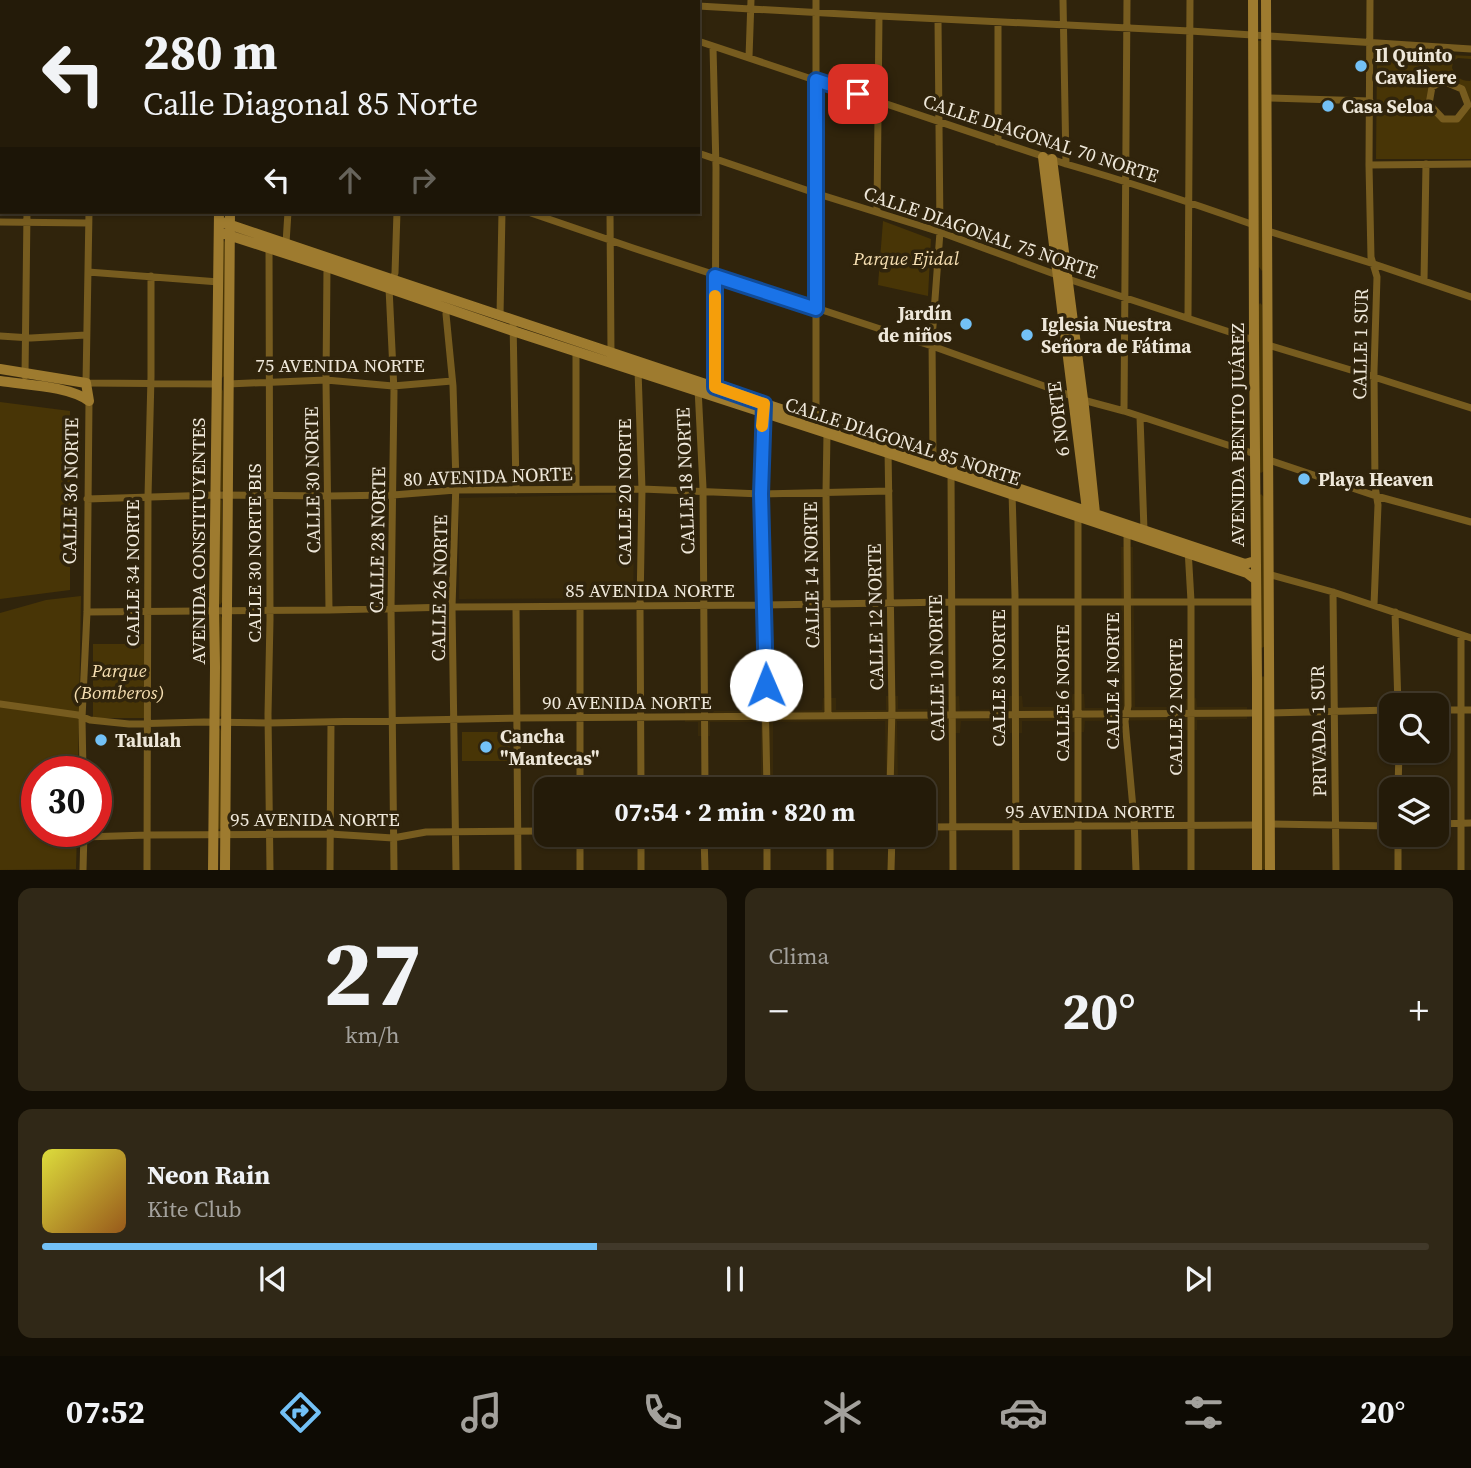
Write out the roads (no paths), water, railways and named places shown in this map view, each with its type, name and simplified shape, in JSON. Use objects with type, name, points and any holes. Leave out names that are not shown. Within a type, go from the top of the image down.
[{"type":"main road","name":"AVENIDA BENITO JUÁREZ","points":[[1254,0],[1256,870]]},
{"type":"main road","name":"AVENIDA BENITO JUÁREZ","points":[[1266,0],[1270,870]]},
{"type":"main road","name":"6 NORTE","points":[[1047,158],[1078,397],[1087,513]]},
{"type":"main road","name":"AVENIDA CONSTITUYENTES","points":[[225,870],[219,835],[213,722],[219,282],[224,234],[230,224],[230,214]]},
{"type":"main road","name":"AVENIDA CONSTITUYENTES","points":[[213,870],[219,835],[226,722],[228,384],[224,234],[219,216]]},
{"type":"main road","name":"CALLE DIAGONAL 85 NORTE","points":[[219,216],[230,224],[286,243],[447,307],[611,352],[638,367]]},
{"type":"main road","name":"CALLE DIAGONAL 85 NORTE","points":[[224,234],[327,267],[500,316],[513,326],[576,351],[638,367],[827,433],[933,460],[951,470]]},
{"type":"main road","points":[[1254,269],[1260,274],[1267,270]]},
{"type":"main road","points":[[1254,302],[1262,298],[1267,304]]},
{"type":"main road","points":[[0,369],[86,383]]},
{"type":"main road","points":[[0,381],[66,390],[89,401]]},
{"type":"main road","name":"CALLE 36 NORTE","points":[[86,383],[89,401]]},
{"type":"main road","name":"CALLE DIAGONAL 85 NORTE","points":[[698,387],[715,387],[763,409],[816,421],[951,470],[1144,530],[1247,573],[1255,579]]},
{"type":"main road","points":[[1255,468],[1261,476],[1269,471]]},
{"type":"main road","points":[[1255,494],[1262,492],[1268,496]]},
{"type":"main road","name":"CALLE DIAGONAL 85 NORTE","points":[[1087,513],[1127,533],[1245,564],[1255,561]]},
{"type":"main road","points":[[1256,646],[1261,651],[1269,648]]},
{"type":"main road","points":[[1257,679],[1264,674],[1269,680]]},
{"type":"street","points":[[749,57],[751,0]]},
{"type":"street","points":[[816,0],[816,421]]},
{"type":"street","points":[[1063,0],[1066,164]]},
{"type":"street","points":[[1124,411],[1127,0]]},
{"type":"street","points":[[1188,317],[1190,0]]},
{"type":"street","name":"CALLE 1 SUR","points":[[1370,0],[1371,257],[1377,277],[1374,377],[1378,505],[1374,605]]},
{"type":"street","points":[[700,6],[1190,31],[1471,49]]},
{"type":"street","points":[[877,212],[878,16]]},
{"type":"street","points":[[933,460],[932,346],[940,232],[938,19]]},
{"type":"street","points":[[998,22],[998,142]]},
{"type":"street","name":"CALLE DIAGONAL 70 NORTE","points":[[700,42],[1254,225]]},
{"type":"street","name":"CALLE 18 NORTE","points":[[713,47],[716,158],[715,387]]},
{"type":"street","points":[[1443,81],[1462,89],[1468,105],[1457,118],[1443,119],[1429,104],[1432,87],[1443,81]]},
{"type":"street","points":[[1267,98],[1370,101]]},
{"type":"street","name":"CALLE DIAGONAL 75 NORTE","points":[[700,154],[940,232],[1063,277],[1254,340]]},
{"type":"street","points":[[1424,281],[1426,164]]},
{"type":"street","points":[[1369,165],[1471,164]]},
{"type":"street","points":[[24,385],[27,214]]},
{"type":"street","name":"CALLE 36 NORTE","points":[[86,383],[89,214]]},
{"type":"street","points":[[286,243],[288,214]]},
{"type":"street","name":"CALLE 28 NORTE","points":[[394,870],[391,284],[396,272],[397,214]]},
{"type":"street","points":[[500,316],[502,214]]},
{"type":"street","points":[[534,214],[1255,454]]},
{"type":"street","points":[[610,214],[611,352]]},
{"type":"street","points":[[0,222],[88,223]]},
{"type":"street","points":[[1268,231],[1471,297]]},
{"type":"street","name":"CALLE 30 NORTE BIS","points":[[269,237],[270,870]]},
{"type":"street","name":"CALLE 30 NORTE","points":[[327,267],[329,610]]},
{"type":"street","points":[[88,272],[219,282]]},
{"type":"street","name":"CALLE 34 NORTE","points":[[147,870],[151,276]]},
{"type":"street","name":"CALLE 26 NORTE","points":[[447,307],[456,490],[452,607],[456,870]]},
{"type":"street","points":[[513,326],[516,490]]},
{"type":"street","points":[[0,337],[86,335]]},
{"type":"street","points":[[1268,345],[1471,408]]},
{"type":"street","points":[[576,351],[576,489]]},
{"type":"street","name":"CALLE 20 NORTE","points":[[638,367],[642,489],[641,777]]},
{"type":"street","name":"75 AVENIDA NORTE","points":[[228,384],[326,380],[393,386],[452,381]]},
{"type":"street","points":[[86,383],[216,384]]},
{"type":"street","name":"CALLE 18 NORTE","points":[[698,387],[705,606],[705,777]]},
{"type":"street","name":"CALLE 36 NORTE","points":[[83,756],[89,401]]},
{"type":"street","points":[[763,409],[761,494],[767,777]]},
{"type":"street","points":[[1140,417],[1144,530]]},
{"type":"street","name":"CALLE 14 NORTE","points":[[827,433],[828,716]]},
{"type":"street","name":"CALLE 12 NORTE","points":[[888,449],[890,777]]},
{"type":"street","points":[[1269,460],[1376,496],[1471,522]]},
{"type":"street","name":"CALLE 10 NORTE","points":[[951,470],[953,870]]},
{"type":"street","name":"80 AVENIDA NORTE","points":[[87,499],[215,495],[393,495],[456,490],[642,489],[761,494],[889,491]]},
{"type":"street","name":"CALLE 8 NORTE","points":[[1012,490],[1016,870]]},
{"type":"street","name":"CALLE 6 NORTE","points":[[1078,870],[1078,602],[1087,513]]},
{"type":"street","name":"CALLE 4 NORTE","points":[[1127,533],[1128,706],[1125,721],[1136,870]]},
{"type":"street","name":"CALLE 2 NORTE","points":[[1188,549],[1191,601],[1191,870]]},
{"type":"street","points":[[1268,574],[1333,592],[1471,638]]},
{"type":"street","name":"PRIVADA 1 SUR","points":[[1333,592],[1336,870]]},
{"type":"street","name":"85 AVENIDA NORTE","points":[[87,611],[951,602],[1256,602]]},
{"type":"street","points":[[516,607],[518,870]]},
{"type":"street","points":[[580,607],[580,777]]},
{"type":"street","points":[[1395,612],[1398,693]]},
{"type":"street","points":[[1461,635],[1461,870]]},
{"type":"street","name":"90 AVENIDA NORTE","points":[[0,704],[75,715],[90,720],[129,723],[1256,712]]},
{"type":"street","points":[[1270,713],[1379,710]]},
{"type":"street","points":[[1449,710],[1471,710]]},
{"type":"street","points":[[330,870],[331,722]]},
{"type":"street","points":[[1449,824],[1471,823]]},
{"type":"street","points":[[1270,824],[1379,826]]},
{"type":"street","name":"95 AVENIDA NORTE","points":[[936,827],[1256,825]]},
{"type":"street","name":"95 AVENIDA NORTE","points":[[112,834],[330,834],[393,838],[426,832],[534,831]]},
{"type":"street","points":[[83,870],[84,847]]},
{"type":"street","points":[[580,847],[580,870]]},
{"type":"street","points":[[641,847],[642,870]]},
{"type":"street","points":[[705,847],[705,870]]},
{"type":"street","points":[[767,847],[767,870]]},
{"type":"street","points":[[830,847],[830,870]]},
{"type":"street","points":[[891,847],[891,870]]},
{"type":"street","points":[[1398,847],[1398,870]]},
{"type":"place","name":"Il Quinto Cavaliere","points":[[1361,66]]},
{"type":"place","name":"Casa Seloa","points":[[1328,106]]},
{"type":"place","name":"Jardín de niños","points":[[966,324]]},
{"type":"place","name":"Iglesia Nuestra Señora de Fátima","points":[[1027,335]]},
{"type":"place","name":"Playa Heaven","points":[[1304,479]]},
{"type":"place","name":"Talulah","points":[[101,740]]},
{"type":"place","name":"Cancha \"Mantecas\"","points":[[486,747]]},
{"type":"park label","name":"Parque Ejidal","points":[[906,258]]},
{"type":"park label","name":"Parque (Bomberos)","points":[[119,681]]}]
